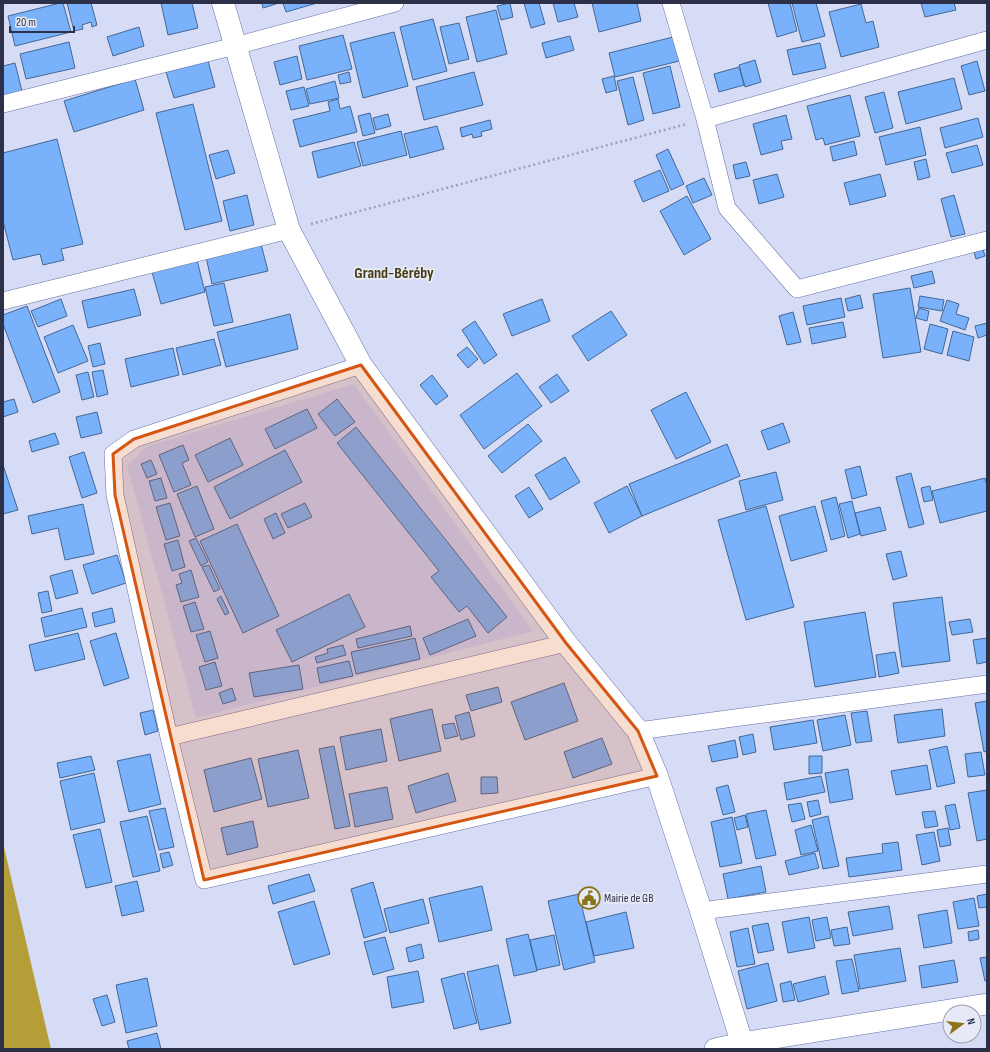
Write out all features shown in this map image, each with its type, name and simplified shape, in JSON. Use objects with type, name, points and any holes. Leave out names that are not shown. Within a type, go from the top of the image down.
[{"type":"main road","points":[[223,3],[289,230],[361,365],[566,643],[638,732],[657,776],[742,1043]]},
{"type":"street","points":[[3,104],[235,46],[395,3]]},
{"type":"street","points":[[671,3],[705,119],[727,208],[797,290],[987,240]]},
{"type":"street","points":[[705,119],[987,40]]},
{"type":"street","points":[[3,301],[289,230]]},
{"type":"street","points":[[361,365],[134,439],[113,454],[115,495],[169,738],[204,880],[657,776]]},
{"type":"street","points":[[169,738],[566,643]]},
{"type":"street","points":[[638,732],[987,684]]},
{"type":"street","points":[[701,911],[987,874]]},
{"type":"street","points":[[715,1049],[742,1043],[987,1004]]},
{"type":"path","points":[[289,230],[705,119]]},
{"type":"highlighted area","points":[[361,365],[566,643],[638,731],[657,776],[204,880],[115,495],[113,454],[134,439]]},
{"type":"shaded area","points":[[354,384],[533,631],[196,718],[127,466],[148,446]]},
{"type":"shaded area","points":[[3,843],[51,1049],[3,1049]]},
{"type":"building","points":[[63,3],[71,32],[15,46],[8,16]]},
{"type":"building","points":[[67,3],[91,3],[97,25],[92,27],[91,22],[82,25],[83,29],[74,31]]},
{"type":"building","points":[[161,3],[192,3],[198,28],[168,35]]},
{"type":"building","points":[[262,3],[279,3],[263,8]]},
{"type":"building","points":[[283,3],[317,3],[286,12]]},
{"type":"building","points":[[510,3],[513,17],[501,20],[497,6]]},
{"type":"building","points":[[524,3],[539,3],[545,24],[531,28]]},
{"type":"building","points":[[553,3],[574,3],[578,17],[558,22]]},
{"type":"building","points":[[592,3],[637,3],[641,21],[599,32]]},
{"type":"building","points":[[768,3],[790,3],[797,31],[777,37]]},
{"type":"building","points":[[792,3],[816,3],[825,36],[802,42]]},
{"type":"building","points":[[921,3],[954,3],[956,10],[925,17]]},
{"type":"building","points":[[861,4],[866,23],[873,21],[879,47],[841,57],[829,12]]},
{"type":"building","points":[[496,10],[507,54],[477,62],[466,17]]},
{"type":"building","points":[[433,19],[447,71],[413,80],[400,27]]},
{"type":"building","points":[[459,23],[469,59],[449,64],[440,27]]},
{"type":"building","points":[[139,27],[144,46],[113,56],[107,37]]},
{"type":"building","points":[[394,32],[408,86],[363,98],[350,43]]},
{"type":"building","points":[[343,35],[352,69],[307,80],[299,46]]},
{"type":"building","points":[[570,36],[574,50],[546,58],[542,43]]},
{"type":"building","points":[[673,37],[679,61],[615,77],[609,53]]},
{"type":"building","points":[[69,42],[75,68],[26,79],[20,54]]},
{"type":"building","points":[[820,43],[826,68],[793,75],[787,50]]},
{"type":"building","points":[[297,56],[302,79],[280,85],[274,62]]},
{"type":"building","points":[[755,60],[761,82],[745,87],[739,65]]},
{"type":"building","points":[[208,61],[215,87],[174,98],[166,72]]},
{"type":"building","points":[[977,61],[985,91],[969,95],[961,66]]},
{"type":"building","points":[[15,63],[22,91],[3,96],[3,66]]},
{"type":"building","points":[[670,66],[680,107],[653,114],[643,73]]},
{"type":"building","points":[[739,67],[744,85],[719,92],[714,74]]},
{"type":"building","points":[[349,72],[351,82],[340,84],[338,75]]},
{"type":"building","points":[[474,72],[483,105],[424,120],[416,87]]},
{"type":"building","points":[[614,76],[617,90],[606,93],[602,79]]},
{"type":"building","points":[[633,77],[644,120],[628,125],[617,81]]},
{"type":"building","points":[[954,78],[962,109],[906,124],[898,92]]},
{"type":"building","points":[[135,79],[144,110],[74,132],[64,101]]},
{"type":"building","points":[[335,81],[339,98],[310,104],[306,89]]},
{"type":"building","points":[[304,87],[309,106],[291,110],[286,91]]},
{"type":"building","points":[[884,92],[893,128],[875,133],[865,97]]},
{"type":"building","points":[[850,95],[860,136],[825,145],[823,138],[816,140],[807,106]]},
{"type":"building","points":[[338,99],[340,109],[350,106],[357,132],[300,147],[293,120],[330,111],[328,102]]},
{"type":"building","points":[[193,104],[222,221],[185,230],[156,113]]},
{"type":"building","points":[[370,113],[375,133],[363,136],[358,116]]},
{"type":"building","points":[[388,114],[391,126],[376,130],[373,118]]},
{"type":"building","points":[[786,115],[792,139],[781,141],[783,149],[761,155],[753,124]]},
{"type":"building","points":[[978,118],[983,137],[945,148],[940,128]]},
{"type":"building","points":[[490,120],[492,129],[481,132],[482,136],[473,138],[472,134],[462,137],[460,128]]},
{"type":"building","points":[[437,126],[444,149],[410,158],[404,134]]},
{"type":"building","points":[[920,127],[926,155],[886,165],[879,137]]},
{"type":"building","points":[[401,131],[407,155],[363,166],[357,142]]},
{"type":"building","points":[[57,139],[83,244],[61,249],[64,260],[43,265],[40,254],[13,260],[3,221],[3,153]]},
{"type":"building","points":[[854,141],[857,155],[833,161],[830,147]]},
{"type":"building","points":[[354,142],[361,166],[318,178],[312,152]]},
{"type":"building","points":[[977,145],[983,165],[952,173],[946,153]]},
{"type":"building","points":[[668,149],[684,184],[671,190],[656,155]]},
{"type":"building","points":[[228,150],[235,173],[216,179],[209,155]]},
{"type":"building","points":[[926,159],[930,177],[918,180],[914,162]]},
{"type":"building","points":[[746,162],[750,176],[736,179],[733,165]]},
{"type":"building","points":[[660,170],[669,191],[643,202],[634,181]]},
{"type":"building","points":[[777,174],[784,197],[759,204],[753,180]]},
{"type":"building","points":[[880,174],[886,196],[850,205],[844,183]]},
{"type":"building","points":[[704,178],[712,195],[693,203],[686,186]]},
{"type":"building","points":[[247,195],[254,225],[230,231],[223,201]]},
{"type":"building","points":[[954,195],[965,234],[951,237],[941,199]]},
{"type":"building","points":[[687,196],[711,239],[684,255],[660,211]]},
{"type":"building","points":[[261,244],[268,271],[212,284],[206,257]]},
{"type":"building","points":[[982,246],[985,256],[976,259],[973,248]]},
{"type":"building","points":[[197,260],[205,292],[161,304],[152,272]]},
{"type":"building","points":[[932,271],[935,283],[914,288],[911,276]]},
{"type":"building","points":[[224,283],[233,322],[214,326],[205,287]]},
{"type":"building","points":[[910,288],[921,352],[883,358],[873,294]]},
{"type":"building","points":[[134,289],[141,315],[88,328],[82,301]]},
{"type":"building","points":[[860,295],[863,308],[848,311],[845,299]]},
{"type":"building","points":[[920,296],[944,300],[942,311],[918,307]]},
{"type":"building","points":[[841,298],[845,317],[807,325],[803,306]]},
{"type":"building","points":[[61,299],[67,316],[38,327],[31,311]]},
{"type":"building","points":[[542,299],[550,321],[512,336],[503,314]]},
{"type":"building","points":[[947,300],[959,304],[956,314],[969,318],[965,330],[940,321]]},
{"type":"building","points":[[27,306],[60,392],[33,403],[3,324],[3,315]]},
{"type":"building","points":[[919,308],[929,311],[927,321],[916,318]]},
{"type":"building","points":[[611,311],[627,335],[588,361],[572,336]]},
{"type":"building","points":[[793,312],[801,342],[787,345],[779,316]]},
{"type":"building","points":[[290,314],[298,349],[226,367],[217,332]]},
{"type":"building","points":[[475,321],[497,355],[484,364],[462,330]]},
{"type":"building","points":[[843,322],[846,337],[812,344],[809,328]]},
{"type":"building","points":[[987,323],[987,335],[978,338],[975,326]]},
{"type":"building","points":[[930,324],[948,329],[942,354],[924,349]]},
{"type":"building","points":[[73,325],[88,361],[58,373],[44,337]]},
{"type":"building","points":[[953,331],[974,337],[969,361],[947,355]]},
{"type":"building","points":[[214,339],[221,365],[183,375],[176,348]]},
{"type":"building","points":[[100,343],[105,364],[93,367],[88,346]]},
{"type":"building","points":[[467,347],[478,359],[468,368],[457,355]]},
{"type":"building","points":[[173,348],[179,375],[131,387],[125,359]]},
{"type":"building","points":[[103,370],[108,394],[97,397],[92,372]]},
{"type":"building","points":[[88,372],[94,397],[82,400],[76,375]]},
{"type":"building","points":[[517,373],[542,406],[484,449],[460,415]]},
{"type":"building","points":[[557,374],[569,391],[551,403],[539,387]]},
{"type":"building","points":[[432,375],[448,396],[436,405],[420,385]]},
{"type":"building","points":[[686,392],[711,442],[676,459],[651,410]]},
{"type":"building","points":[[14,399],[18,412],[3,417],[3,402]]},
{"type":"building","points":[[337,399],[355,422],[335,436],[318,414]]},
{"type":"building","points":[[307,409],[317,428],[275,449],[265,429]]},
{"type":"building","points":[[97,412],[102,433],[81,438],[76,417]]},
{"type":"building","points":[[783,423],[790,442],[768,450],[761,431]]},
{"type":"building","points":[[528,424],[542,441],[502,473],[488,456]]},
{"type":"building","points":[[356,427],[507,617],[488,633],[467,606],[459,612],[431,577],[439,571],[337,443]]},
{"type":"building","points":[[55,433],[59,444],[32,452],[29,441]]},
{"type":"building","points":[[230,438],[243,465],[208,482],[195,455]]},
{"type":"building","points":[[727,444],[740,476],[642,516],[629,484]]},
{"type":"building","points":[[183,445],[189,460],[182,463],[191,485],[174,492],[159,455]]},
{"type":"building","points":[[285,450],[302,482],[230,519],[214,487]]},
{"type":"building","points":[[84,452],[97,493],[82,498],[69,457]]},
{"type":"building","points":[[565,457],[580,482],[550,500],[535,475]]},
{"type":"building","points":[[151,460],[157,474],[147,478],[141,464]]},
{"type":"building","points":[[3,465],[18,510],[3,514]]},
{"type":"building","points":[[860,466],[867,495],[852,499],[845,470]]},
{"type":"building","points":[[776,472],[783,500],[746,510],[739,481]]},
{"type":"building","points":[[911,473],[924,524],[909,528],[896,477]]},
{"type":"building","points":[[161,478],[167,498],[155,501],[149,481]]},
{"type":"building","points":[[985,478],[987,486],[987,511],[940,523],[932,491]]},
{"type":"building","points":[[197,486],[214,529],[195,537],[177,494]]},
{"type":"building","points":[[627,486],[642,516],[609,533],[594,503]]},
{"type":"building","points":[[930,486],[933,500],[924,502],[921,488]]},
{"type":"building","points":[[529,487],[543,509],[529,518],[515,496]]},
{"type":"building","points":[[836,497],[845,536],[831,540],[821,501]]},
{"type":"building","points":[[852,501],[860,534],[848,538],[839,504]]},
{"type":"building","points":[[170,503],[180,536],[166,540],[156,507]]},
{"type":"building","points":[[305,503],[312,517],[288,528],[281,514]]},
{"type":"building","points":[[83,504],[94,554],[65,560],[58,528],[32,534],[28,516]]},
{"type":"building","points":[[766,506],[794,607],[746,620],[718,520]]},
{"type":"building","points":[[815,506],[827,551],[791,561],[779,516]]},
{"type":"building","points":[[880,507],[886,530],[861,536],[855,513]]},
{"type":"building","points":[[276,513],[285,533],[273,539],[264,519]]},
{"type":"building","points":[[237,524],[279,616],[243,633],[200,541]]},
{"type":"building","points":[[196,538],[208,562],[201,566],[189,541]]},
{"type":"building","points":[[178,540],[185,567],[172,571],[164,544]]},
{"type":"building","points":[[901,551],[907,576],[893,580],[886,554]]},
{"type":"building","points":[[117,555],[126,583],[92,594],[83,565]]},
{"type":"building","points":[[209,565],[220,589],[214,592],[202,567]]},
{"type":"building","points":[[72,570],[78,593],[56,599],[50,576]]},
{"type":"building","points":[[191,570],[199,597],[181,602],[176,585],[182,583],[179,574]]},
{"type":"building","points":[[48,591],[52,611],[42,613],[38,593]]},
{"type":"building","points":[[349,594],[365,627],[292,662],[276,630]]},
{"type":"building","points":[[221,596],[229,613],[225,615],[217,599]]},
{"type":"building","points":[[942,597],[950,661],[902,667],[893,603]]},
{"type":"building","points":[[195,602],[204,629],[191,632],[183,606]]},
{"type":"building","points":[[82,608],[87,627],[45,637],[41,618]]},
{"type":"building","points":[[112,608],[115,622],[95,627],[92,613]]},
{"type":"building","points":[[865,612],[876,677],[815,687],[804,622]]},
{"type":"building","points":[[468,619],[476,636],[430,655],[423,638]]},
{"type":"building","points":[[970,619],[973,632],[952,635],[949,622]]},
{"type":"building","points":[[410,626],[412,636],[358,648],[356,639]]},
{"type":"building","points":[[210,631],[218,658],[205,662],[196,635]]},
{"type":"building","points":[[78,633],[85,659],[35,671],[29,645]]},
{"type":"building","points":[[116,633],[129,678],[104,686],[90,641]]},
{"type":"building","points":[[415,638],[420,659],[356,674],[351,652]]},
{"type":"building","points":[[987,638],[987,662],[977,664],[973,640]]},
{"type":"building","points":[[343,645],[346,655],[317,663],[315,657],[328,653],[327,649]]},
{"type":"building","points":[[895,652],[899,673],[879,677],[876,655]]},
{"type":"building","points":[[349,661],[353,676],[320,683],[317,668]]},
{"type":"building","points":[[215,662],[222,686],[206,690],[199,667]]},
{"type":"building","points":[[299,665],[303,689],[254,697],[249,673]]},
{"type":"building","points":[[564,683],[578,721],[525,740],[511,702]]},
{"type":"building","points":[[498,687],[502,702],[471,711],[466,695]]},
{"type":"building","points":[[232,688],[236,700],[223,704],[219,693]]},
{"type":"building","points":[[987,701],[987,751],[984,752],[975,703]]},
{"type":"building","points":[[432,709],[441,751],[399,761],[390,719]]},
{"type":"building","points":[[942,709],[945,736],[898,743],[894,715]]},
{"type":"building","points":[[153,710],[158,731],[145,735],[140,713]]},
{"type":"building","points":[[867,711],[872,741],[856,743],[851,713]]},
{"type":"building","points":[[469,712],[475,736],[461,740],[455,716]]},
{"type":"building","points":[[845,715],[851,745],[823,751],[817,720]]},
{"type":"building","points":[[813,720],[817,743],[774,750],[770,727]]},
{"type":"building","points":[[454,723],[458,736],[445,739],[442,725]]},
{"type":"building","points":[[381,729],[387,761],[346,770],[340,737]]},
{"type":"building","points":[[753,734],[756,752],[743,755],[739,737]]},
{"type":"building","points":[[602,738],[612,764],[573,778],[564,752]]},
{"type":"building","points":[[735,740],[738,757],[712,762],[708,746]]},
{"type":"building","points":[[334,746],[350,826],[335,829],[319,749]]},
{"type":"building","points":[[947,746],[955,783],[937,787],[929,750]]},
{"type":"building","points":[[298,750],[309,798],[268,807],[258,759]]},
{"type":"building","points":[[981,752],[985,775],[968,777],[965,754]]},
{"type":"building","points":[[150,754],[161,804],[129,812],[117,761]]},
{"type":"building","points":[[91,756],[95,770],[60,778],[57,763]]},
{"type":"building","points":[[809,756],[822,756],[822,773],[809,774]]},
{"type":"building","points":[[251,758],[262,799],[214,812],[204,770]]},
{"type":"building","points":[[927,765],[931,789],[896,795],[891,771]]},
{"type":"building","points":[[848,769],[853,799],[830,803],[825,773]]},
{"type":"building","points":[[94,773],[105,822],[71,830],[60,781]]},
{"type":"building","points":[[448,773],[456,801],[416,813],[408,786]]},
{"type":"building","points":[[821,776],[825,792],[787,800],[784,783]]},
{"type":"building","points":[[481,777],[497,777],[498,793],[481,794]]},
{"type":"building","points":[[728,785],[735,812],[723,815],[716,788]]},
{"type":"building","points":[[387,787],[393,819],[355,827],[349,794]]},
{"type":"building","points":[[987,790],[987,839],[977,841],[968,793]]},
{"type":"building","points":[[818,800],[821,814],[810,817],[807,802]]},
{"type":"building","points":[[801,803],[805,819],[792,822],[788,805]]},
{"type":"building","points":[[955,804],[960,828],[950,830],[945,806]]},
{"type":"building","points":[[165,808],[174,847],[159,850],[149,811]]},
{"type":"building","points":[[766,810],[776,855],[756,859],[746,814]]},
{"type":"building","points":[[935,811],[938,826],[925,828],[922,812]]},
{"type":"building","points":[[745,815],[748,827],[737,830],[734,818]]},
{"type":"building","points":[[147,816],[160,871],[133,877],[120,822]]},
{"type":"building","points":[[828,816],[839,866],[823,869],[812,820]]},
{"type":"building","points":[[732,817],[742,863],[720,867],[711,822]]},
{"type":"building","points":[[253,821],[258,847],[227,855],[221,828]]},
{"type":"building","points":[[811,825],[818,851],[801,855],[795,830]]},
{"type":"building","points":[[948,828],[951,845],[940,847],[937,830]]},
{"type":"building","points":[[100,829],[112,882],[86,888],[73,835]]},
{"type":"building","points":[[934,832],[940,861],[922,865],[916,835]]},
{"type":"building","points":[[898,842],[902,870],[849,877],[846,858],[883,853],[882,844]]},
{"type":"building","points":[[169,852],[173,865],[163,868],[160,854]]},
{"type":"building","points":[[815,853],[819,868],[789,875],[785,861]]},
{"type":"building","points":[[761,866],[766,892],[728,899],[723,874]]},
{"type":"building","points":[[309,874],[315,891],[273,904],[268,886]]},
{"type":"building","points":[[137,881],[144,911],[122,916],[115,886]]},
{"type":"building","points":[[373,882],[387,931],[364,938],[351,889]]},
{"type":"building","points":[[482,886],[492,930],[439,942],[429,898]]},
{"type":"building","points":[[579,894],[595,962],[564,970],[548,901]]},
{"type":"building","points":[[987,894],[987,907],[979,908],[977,896]]},
{"type":"building","points":[[974,898],[979,926],[958,929],[953,902]]},
{"type":"building","points":[[423,899],[429,923],[390,933],[384,909]]},
{"type":"building","points":[[314,901],[330,954],[294,965],[278,912]]},
{"type":"building","points":[[889,906],[893,929],[853,936],[848,912]]},
{"type":"building","points":[[947,910],[952,943],[924,948],[918,915]]},
{"type":"building","points":[[626,912],[634,948],[594,956],[586,922]]},
{"type":"building","points":[[809,917],[815,948],[788,953],[782,922]]},
{"type":"building","points":[[827,917],[831,938],[816,941],[812,920]]},
{"type":"building","points":[[768,923],[774,950],[758,953],[752,926]]},
{"type":"building","points":[[847,927],[850,944],[834,946],[831,930]]},
{"type":"building","points":[[748,928],[755,964],[737,967],[730,932]]},
{"type":"building","points":[[978,930],[979,939],[969,941],[968,932]]},
{"type":"building","points":[[528,934],[537,971],[514,976],[506,939]]},
{"type":"building","points":[[554,935],[560,965],[537,970],[530,940]]},
{"type":"building","points":[[385,937],[394,969],[373,975],[364,942]]},
{"type":"building","points":[[421,944],[424,958],[409,962],[406,948]]},
{"type":"building","points":[[900,948],[906,981],[860,989],[854,955]]},
{"type":"building","points":[[987,957],[987,981],[985,981],[980,958]]},
{"type":"building","points":[[852,959],[859,991],[842,994],[836,961]]},
{"type":"building","points":[[954,960],[958,982],[922,988],[919,966]]},
{"type":"building","points":[[768,963],[777,1001],[747,1009],[738,971]]},
{"type":"building","points":[[498,965],[511,1023],[480,1030],[467,972]]},
{"type":"building","points":[[418,971],[424,1002],[392,1008],[387,977]]},
{"type":"building","points":[[464,973],[477,1023],[454,1029],[441,979]]},
{"type":"building","points":[[825,976],[829,994],[798,1002],[793,984]]},
{"type":"building","points":[[147,978],[157,1026],[126,1033],[116,985]]},
{"type":"building","points":[[791,981],[795,1000],[783,1002],[780,984]]},
{"type":"building","points":[[107,995],[115,1022],[102,1026],[93,999]]},
{"type":"building","points":[[157,1033],[161,1049],[129,1049],[127,1041]]},
{"type":"place","name":"Mairie de GB","points":[[589,898]]},
{"type":"district","name":"Grand-Béréby","points":[[394,272]]}]
